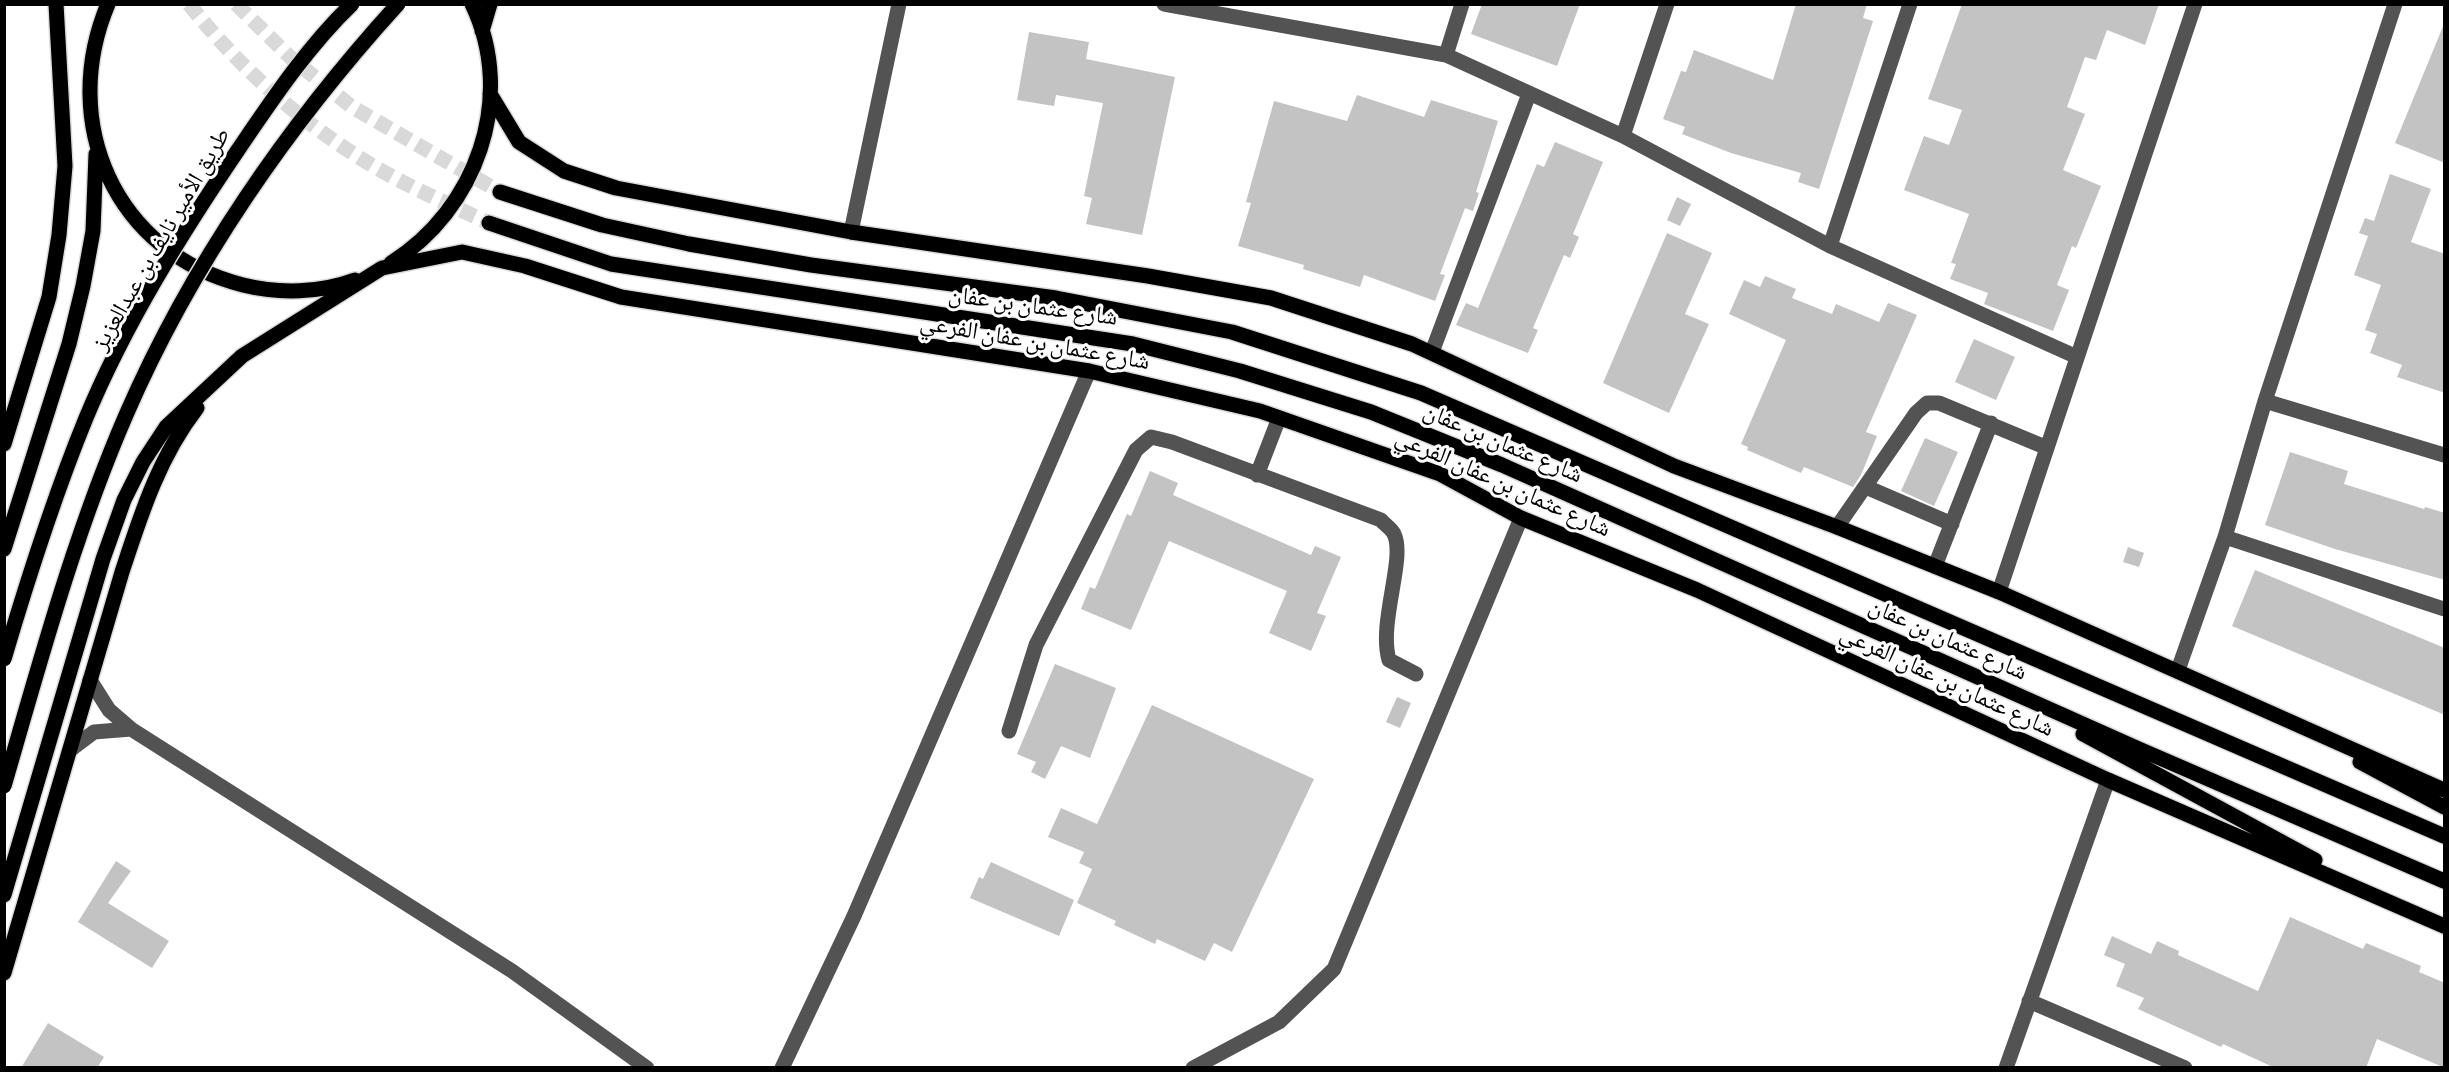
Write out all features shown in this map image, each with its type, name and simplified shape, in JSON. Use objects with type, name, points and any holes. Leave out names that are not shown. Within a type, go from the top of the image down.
[{"type":"main road","points":[[4,444],[49,297],[59,235],[65,166],[56,4]]},
{"type":"main road","points":[[108,4],[93,48],[89,73],[89,107],[97,148],[108,178],[125,206],[145,231],[169,252],[196,269],[226,281],[257,289],[289,291],[321,289],[352,281],[382,268]]},
{"type":"main road","name":"طريق الأمير نايف بن عبدالعزيز","points":[[4,659],[54,504],[87,417],[138,312],[208,195],[262,114],[332,24],[352,4]]},
{"type":"main road","points":[[4,786],[87,512],[126,414],[168,328],[231,221],[290,136],[358,48],[398,4]]},
{"type":"main road","points":[[4,895],[103,559],[124,500],[143,462],[166,427],[242,356],[421,241],[453,206],[466,186],[483,141],[490,94],[490,73],[482,31],[472,4]]},
{"type":"main road","points":[[482,31],[490,4]]},
{"type":"main road","points":[[490,94],[519,142],[564,171],[616,188],[851,232],[1148,276],[1271,298],[1432,352],[1674,466],[1837,527],[1999,592],[2445,790]]},
{"type":"main road","points":[[4,549],[69,344],[83,286],[93,231],[97,148]]},
{"type":"main road","name":"شارع عثمان بن عفان","points":[[500,192],[602,225],[689,244],[811,265],[1056,298],[1232,332],[1421,393],[2445,836]]},
{"type":"main road","name":"شارع عثمان بن عفان","points":[[489,223],[611,264],[1133,344],[1240,371],[1371,412],[1491,461],[2139,749],[2445,881]]},
{"type":"main road","name":"شارع عثمان بن عفان الفرعي","points":[[382,268],[462,252],[525,266],[621,297],[1089,371],[1279,417],[1440,474],[1521,518],[1696,590],[2108,780],[2445,926]]},
{"type":"main road","points":[[4,973],[122,572],[152,484],[184,424],[242,356]]},
{"type":"main road","points":[[4,514],[43,423]]},
{"type":"main road","points":[[1970,672],[2400,906]]},
{"type":"main road","points":[[2244,699],[2445,807]]},
{"type":"street","points":[[851,232],[898,4]]},
{"type":"street","points":[[1164,4],[1446,55],[1623,136],[1830,246],[2077,357]]},
{"type":"street","points":[[1446,55],[1462,4]]},
{"type":"street","points":[[1623,136],[1667,4]]},
{"type":"street","points":[[1830,246],[1910,4]]},
{"type":"street","points":[[1999,592],[2045,447],[2195,4]]},
{"type":"street","points":[[2178,670],[2225,537],[2265,401],[2395,4]]},
{"type":"street","points":[[1432,352],[1529,94]]},
{"type":"street","points":[[782,1068],[859,905],[1089,371]]},
{"type":"street","points":[[2265,401],[2445,455]]},
{"type":"street","points":[[1837,527],[1916,413],[1927,403],[1939,403],[2045,447]]},
{"type":"street","points":[[1257,476],[1279,417]]},
{"type":"street","points":[[1935,566],[1990,423]]},
{"type":"street","points":[[1009,731],[1036,645],[1136,450],[1151,437],[1172,442],[1257,476],[1381,520],[1394,534],[1396,555],[1384,644],[1389,660],[1416,674]]},
{"type":"street","points":[[1866,487],[1952,524]]},
{"type":"street","points":[[1192,1068],[1279,1022],[1335,969],[1521,518]]},
{"type":"street","points":[[2225,537],[2445,609]]},
{"type":"street","points":[[90,680],[109,710],[130,729],[512,972],[647,1068]]},
{"type":"street","points":[[70,750],[94,732],[130,729]]},
{"type":"street","points":[[2006,1068],[2108,780]]},
{"type":"street","points":[[2029,1000],[2185,1068]]},
{"type":"building","points":[[1482,4],[1580,4],[1557,66],[1471,34]]},
{"type":"building","points":[[1796,4],[1867,4],[1863,18],[1873,21],[1819,189],[1798,182],[1801,173],[1731,153],[1682,134],[1685,127],[1663,119],[1681,71],[1686,72],[1694,50],[1773,80]]},
{"type":"building","points":[[1962,4],[2159,4],[2145,45],[2107,30],[2096,60],[2085,57],[2067,107],[2085,114],[2063,170],[2101,186],[2076,248],[2072,246],[2057,285],[2069,290],[2053,331],[1984,304],[1988,293],[1950,279],[1956,264],[1951,263],[1969,214],[1904,190],[1924,136],[1949,145],[1962,110],[1928,99]]},
{"type":"building","points":[[2445,24],[2445,163],[2395,143]]},
{"type":"building","points":[[1029,32],[1089,42],[1086,59],[1175,77],[1142,235],[1086,224],[1092,198],[1084,196],[1103,103],[1056,95],[1054,106],[1017,100]]},
{"type":"building","points":[[1357,95],[1424,117],[1431,100],[1498,121],[1476,192],[1479,193],[1473,211],[1465,208],[1440,274],[1445,275],[1435,301],[1364,275],[1360,287],[1303,269],[1304,265],[1238,246],[1251,203],[1246,202],[1274,101],[1347,121]]},
{"type":"building","points":[[1555,142],[1603,162],[1573,234],[1579,237],[1570,258],[1564,255],[1533,328],[1538,330],[1528,353],[1456,325],[1466,303],[1478,308],[1537,164],[1544,167]]},
{"type":"building","points":[[2390,174],[2431,189],[2411,242],[2445,254],[2445,393],[2397,377],[2402,365],[2370,353],[2377,334],[2365,330],[2381,285],[2354,275],[2368,236],[2359,233],[2365,218],[2374,221]]},
{"type":"building","points":[[1677,197],[1691,204],[1680,226],[1667,220]]},
{"type":"building","points":[[1667,233],[1712,253],[1685,314],[1709,324],[1669,413],[1603,383]]},
{"type":"building","points":[[1765,276],[1796,289],[1792,298],[1832,314],[1836,304],[1879,322],[1888,303],[1917,315],[1866,432],[1877,436],[1861,475],[1853,487],[1804,467],[1801,473],[1747,450],[1748,447],[1741,444],[1786,340],[1729,314],[1744,280],[1760,287]]},
{"type":"building","points":[[1974,339],[2015,357],[1996,400],[1955,382]]},
{"type":"building","points":[[1925,438],[1958,452],[1934,506],[1901,491]]},
{"type":"building","points":[[2290,452],[2348,471],[2344,484],[2424,509],[2425,507],[2445,513],[2445,580],[2335,549],[2265,525]]},
{"type":"building","points":[[1150,471],[1178,483],[1173,495],[1311,555],[1315,546],[1341,557],[1317,613],[1326,616],[1311,651],[1269,633],[1287,591],[1169,541],[1131,630],[1081,609],[1090,587],[1095,589],[1127,514],[1131,516]]},
{"type":"building","points":[[2128,547],[2144,553],[2139,567],[2123,562]]},
{"type":"building","points":[[2255,570],[2445,648],[2445,715],[2232,626]]},
{"type":"building","points":[[1055,664],[1116,688],[1090,758],[1061,746],[1045,779],[1031,772],[1036,762],[1017,754]]},
{"type":"building","points":[[1397,697],[1411,703],[1400,728],[1386,722]]},
{"type":"building","points":[[1152,705],[1314,779],[1232,952],[1214,943],[1205,961],[1157,939],[1155,944],[1114,925],[1116,921],[1077,903],[1092,869],[1079,863],[1084,852],[1048,837],[1061,808],[1097,824]]},
{"type":"building","points":[[116,861],[131,871],[108,903],[169,941],[152,968],[78,922]]},
{"type":"building","points":[[991,862],[1074,900],[1059,936],[970,898],[979,877],[983,879]]},
{"type":"building","points":[[2290,917],[2363,949],[2366,943],[2421,966],[2419,972],[2445,983],[2445,1068],[2377,1039],[2366,1068],[2275,1068],[2223,1044],[2221,1047],[2138,1009],[2144,998],[2116,986],[2125,964],[2104,955],[2112,936],[2151,954],[2157,941],[2179,951],[2178,955],[2258,991]]},
{"type":"building","points":[[48,1023],[104,1057],[97,1068],[21,1068]]},
{"type":"tunnel","points":[[189,4],[209,29],[254,75],[328,137],[395,178],[489,223]]},
{"type":"tunnel","points":[[236,4],[291,58],[352,107],[500,192]]}]
